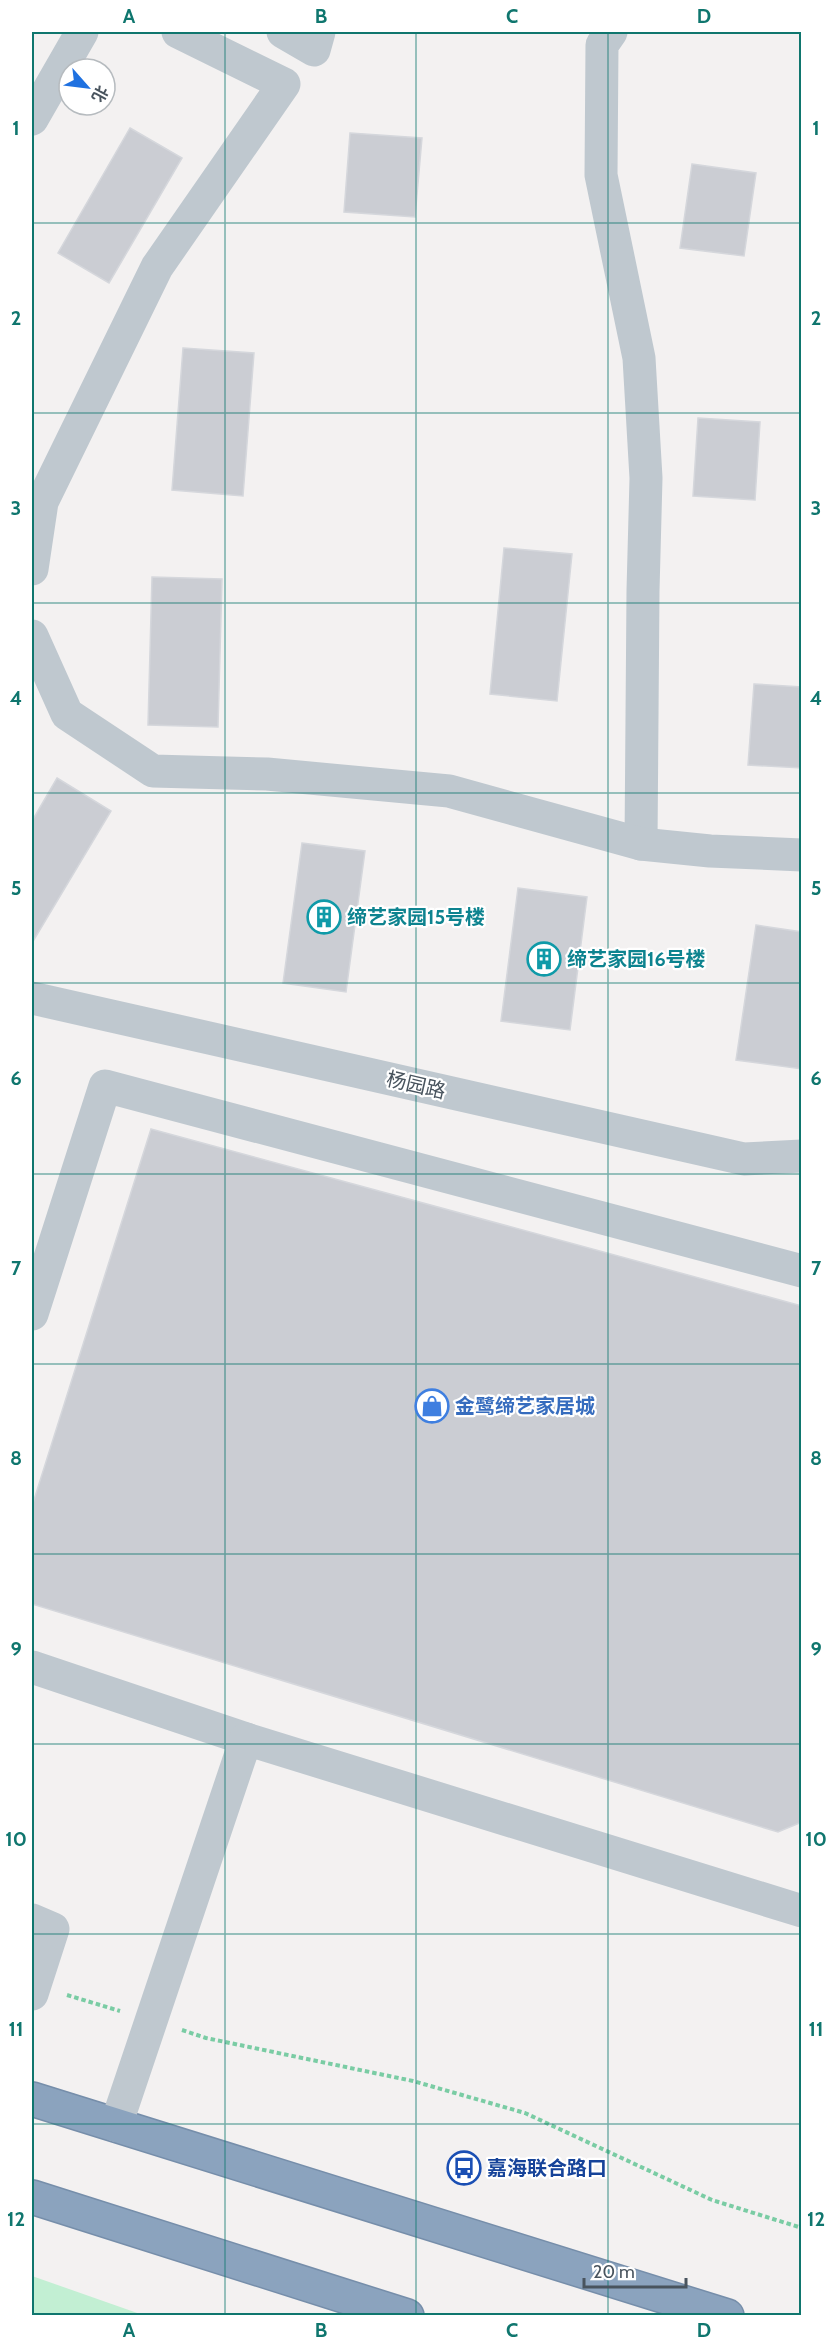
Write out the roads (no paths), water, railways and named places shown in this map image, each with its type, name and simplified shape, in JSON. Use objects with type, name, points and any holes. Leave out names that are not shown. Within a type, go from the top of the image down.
[{"type":"highway","points":[[32,2099],[728,2316]]},
{"type":"highway","points":[[32,2197],[407,2316]]},
{"type":"street","points":[[32,119],[82,32]]},
{"type":"street","points":[[32,568],[42,502],[157,267],[284,84],[178,32]]},
{"type":"street","points":[[283,32],[314,50],[319,32]]},
{"type":"street","points":[[611,32],[602,45],[601,175],[639,358],[646,478],[641,844]]},
{"type":"street","points":[[32,636],[67,714],[153,771],[267,774],[449,791],[641,844],[710,851],[801,855]]},
{"type":"street","name":"杨园路","points":[[32,998],[744,1159],[801,1156]]},
{"type":"street","points":[[32,1314],[105,1086],[801,1271]]},
{"type":"street","points":[[32,1667],[246,1739],[801,1911]]},
{"type":"street","points":[[116,2126],[246,1739]]},
{"type":"street","points":[[32,1920],[53,1929],[33,1990]]},
{"type":"place","name":"缔艺家园15号楼","points":[[324,917]]},
{"type":"place","name":"缔艺家园16号楼","points":[[544,959]]},
{"type":"place","name":"金鹭缔艺家居城","points":[[432,1406]]},
{"type":"place","name":"嘉海联合路口","points":[[464,2168]]}]
